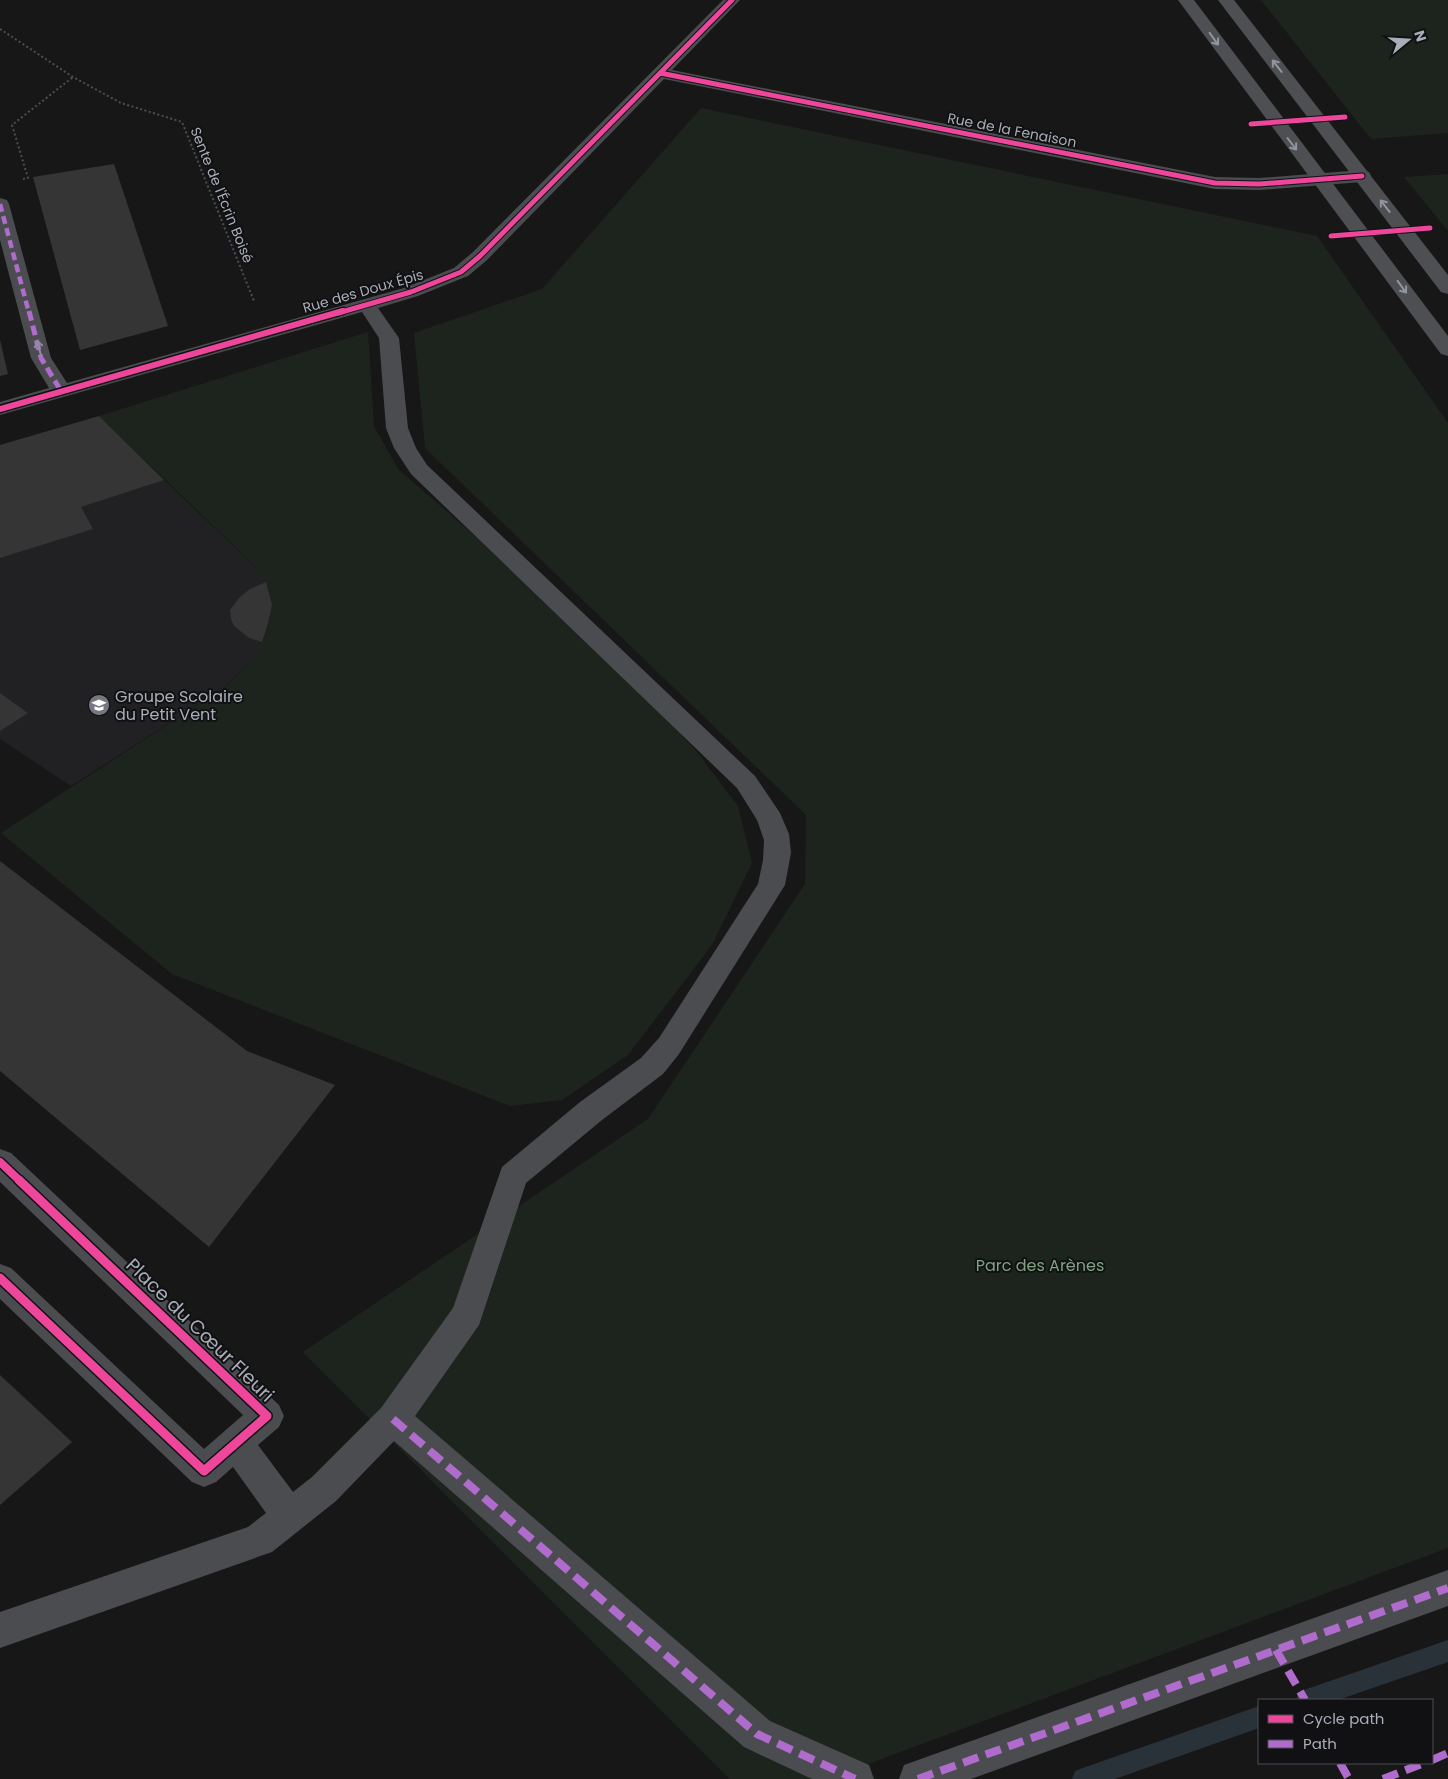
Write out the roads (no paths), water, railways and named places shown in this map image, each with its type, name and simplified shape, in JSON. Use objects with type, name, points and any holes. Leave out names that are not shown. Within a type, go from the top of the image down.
[{"type":"main road","points":[[1186,0],[1448,350]]},
{"type":"main road","points":[[1226,0],[1448,288]]},
{"type":"street","name":"Rue des Doux Épis","points":[[0,409],[428,286],[461,272],[732,0]]},
{"type":"street","name":"Rue de la Fenaison","points":[[660,73],[1215,183],[1252,184],[1362,176]]},
{"type":"street","points":[[0,204],[41,358],[61,391]]},
{"type":"street","points":[[0,1630],[259,1540],[324,1489],[393,1419],[467,1315],[513,1176],[591,1111],[652,1066],[669,1046],[771,885],[776,865],[776,835],[762,806],[746,782],[419,469],[405,448],[397,428],[389,338],[366,304]]},
{"type":"street","name":"Place du Cœur Fleuri","points":[[0,1162],[267,1416],[204,1471],[0,1278]]},
{"type":"street","points":[[393,1419],[757,1734],[855,1779]]},
{"type":"street","points":[[236,1444],[290,1516]]},
{"type":"street","points":[[918,1779],[1448,1588]]},
{"type":"waterway","points":[[1310,1699],[1448,1651]]},
{"type":"waterway","points":[[1083,1779],[1258,1717]]},
{"type":"place","name":"Groupe Scolaire du Petit Vent","points":[[99,705]]},
{"type":"park label","name":"Parc des Arènes","points":[[1040,1265]]}]
